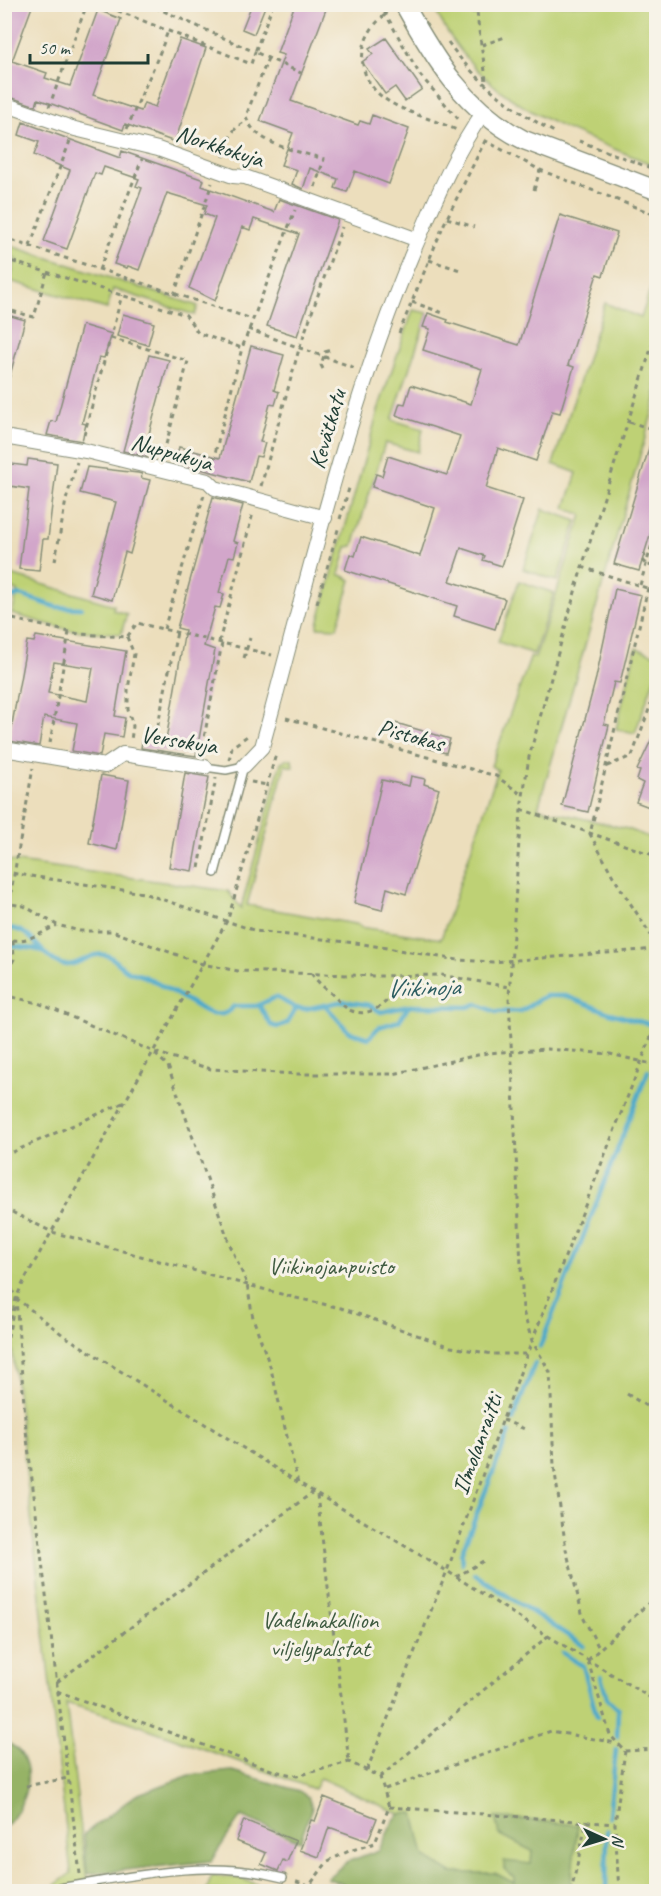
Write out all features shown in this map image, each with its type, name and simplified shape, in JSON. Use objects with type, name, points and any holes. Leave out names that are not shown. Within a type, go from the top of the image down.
[{"type":"street","points":[[404,4],[436,62],[483,113],[524,140],[657,190]]},
{"type":"street","name":"Norkkokuja","points":[[4,104],[75,129],[147,146],[218,171],[245,177],[418,240]]},
{"type":"street","name":"Kevätkatu","points":[[243,766],[262,747],[360,390],[387,316],[418,240],[466,138],[483,113]]},
{"type":"street","name":"Nuppukuja","points":[[4,437],[81,450],[208,481],[215,488],[325,518]]},
{"type":"street","name":"Versokuja","points":[[4,749],[105,766],[123,754],[207,767]]},
{"type":"lane","name":"Versokuja","points":[[207,767],[226,770],[243,766]]},
{"type":"lane","points":[[214,873],[243,766]]},
{"type":"lane","points":[[33,1892],[198,1868],[255,1871],[283,1878]]},
{"type":"path","points":[[45,118],[87,4]]},
{"type":"path","points":[[101,4],[251,64],[273,4]]},
{"type":"path","points":[[148,4],[301,73]]},
{"type":"path","points":[[380,4],[420,75],[461,121]]},
{"type":"path","points":[[425,4],[431,17]]},
{"type":"path","points":[[428,10],[438,4]]},
{"type":"path","points":[[455,4],[464,10],[477,13]]},
{"type":"path","points":[[477,4],[486,85]]},
{"type":"path","points":[[385,15],[372,29],[364,47],[361,59],[364,70],[386,100],[457,130]]},
{"type":"path","points":[[122,140],[168,32]]},
{"type":"path","points":[[482,45],[505,37]]},
{"type":"path","points":[[446,40],[464,64],[486,85],[520,113],[557,133]]},
{"type":"path","points":[[164,629],[208,481],[248,329],[324,159],[274,143],[260,136],[248,121],[246,116],[268,58]]},
{"type":"path","points":[[174,295],[231,134],[238,125],[248,121]]},
{"type":"path","points":[[30,246],[75,129]]},
{"type":"path","points":[[577,140],[657,170]]},
{"type":"path","points":[[395,343],[447,218],[485,141],[540,170],[657,215]]},
{"type":"path","points":[[99,270],[147,146]]},
{"type":"path","points":[[534,190],[540,170]]},
{"type":"path","points":[[200,868],[207,767],[220,642],[299,349],[347,214]]},
{"type":"path","points":[[447,218],[474,227]]},
{"type":"path","points":[[4,238],[252,319]]},
{"type":"path","points":[[4,259],[186,315],[198,333],[242,348]]},
{"type":"path","points":[[429,260],[460,270]]},
{"type":"path","points":[[4,309],[34,317],[47,272]]},
{"type":"path","points":[[55,561],[66,500],[122,295]]},
{"type":"path","points":[[412,302],[446,314]]},
{"type":"path","points":[[248,329],[355,368]]},
{"type":"path","points":[[600,1650],[583,1617],[566,1549],[554,1466],[550,1372],[532,1341],[522,1311],[509,960],[521,794],[529,757],[582,567],[657,333]]},
{"type":"path","points":[[111,338],[188,361],[159,470]]},
{"type":"path","points":[[323,369],[321,365],[323,357],[331,350]]},
{"type":"path","points":[[628,422],[657,430]]},
{"type":"path","points":[[315,612],[351,482]]},
{"type":"path","points":[[640,585],[657,531]]},
{"type":"path","points":[[644,553],[646,565]]},
{"type":"path","points":[[642,560],[646,565],[657,566]]},
{"type":"path","points":[[582,567],[657,591]]},
{"type":"path","points":[[648,588],[590,834],[614,878],[657,943]]},
{"type":"path","points":[[4,617],[69,632],[127,637]]},
{"type":"path","points":[[127,637],[137,623],[276,656]]},
{"type":"path","points":[[69,632],[7,903],[24,906],[57,926],[80,931],[112,931],[202,964],[238,971],[441,975],[509,987]]},
{"type":"path","points":[[152,759],[177,632]]},
{"type":"path","points":[[127,637],[134,654],[128,711],[134,726],[128,755]]},
{"type":"path","points":[[244,658],[250,638]]},
{"type":"path","points":[[606,766],[632,756],[657,690]]},
{"type":"path","points":[[284,726],[289,708]]},
{"type":"path","name":"Pistokas","points":[[286,718],[496,776],[521,794]]},
{"type":"path","points":[[4,1355],[16,1298],[228,920],[279,743]]},
{"type":"path","points":[[521,809],[655,856],[657,847]]},
{"type":"path","points":[[4,872],[143,892],[256,931],[363,944],[458,960],[509,960],[657,949]]},
{"type":"path","points":[[4,938],[13,941],[37,935],[57,926]]},
{"type":"path","points":[[4,979],[14,959],[13,941]]},
{"type":"path","points":[[311,973],[323,989],[354,1012],[369,1012],[385,1002],[398,991],[408,975]]},
{"type":"path","points":[[4,995],[38,1003],[154,1053],[211,1069],[295,1074],[393,1074],[487,1053],[548,1049],[579,1050],[643,1060],[657,1065]]},
{"type":"path","name":"Ilmolanraitti","points":[[367,1770],[447,1571],[527,1354],[657,1024]]},
{"type":"path","points":[[154,1053],[168,1066],[230,1245],[247,1284],[253,1318],[271,1369],[298,1483]]},
{"type":"path","points":[[4,1156],[126,1101]]},
{"type":"path","points":[[4,1208],[52,1232],[341,1308],[451,1347],[493,1354],[527,1354]]},
{"type":"path","points":[[5,1274],[16,1298],[26,1430],[82,1885]]},
{"type":"path","points":[[16,1298],[63,1335],[317,1495],[447,1571],[548,1636],[657,1701]]},
{"type":"path","points":[[627,1394],[657,1412]]},
{"type":"path","points":[[503,1420],[525,1430]]},
{"type":"path","points":[[56,1683],[313,1492]]},
{"type":"path","points":[[317,1495],[349,1762]]},
{"type":"path","points":[[456,1577],[485,1560]]},
{"type":"path","points":[[588,1660],[657,1596]]},
{"type":"path","points":[[380,1777],[548,1636]]},
{"type":"path","points":[[588,1660],[610,1735],[616,1743],[625,1750],[657,1749]]},
{"type":"path","points":[[57,1690],[274,1771],[297,1776],[349,1762],[380,1777],[389,1807],[375,1844],[349,1851],[328,1861],[307,1892]]},
{"type":"path","points":[[385,1789],[551,1731],[616,1743]]},
{"type":"path","points":[[619,1892],[615,1824],[625,1750]]},
{"type":"path","points":[[26,1786],[68,1778]]},
{"type":"path","points":[[389,1807],[587,1820],[615,1824]]},
{"type":"path","points":[[571,1892],[587,1820]]},
{"type":"path","points":[[283,1878],[309,1886]]},
{"type":"green space","points":[[433,5],[656,5],[656,166],[556,124],[499,90],[474,67],[452,39]]},
{"type":"green space","points":[[5,244],[198,306],[195,315],[113,289],[107,309],[10,281],[16,259],[5,255]]},
{"type":"green space","name":"Viikinojanpuisto","points":[[656,272],[656,400],[538,808],[628,829],[656,840],[656,1891],[390,1891],[387,1886],[400,1814],[320,1778],[314,1789],[127,1721],[66,1703],[88,1890],[47,1891],[71,1873],[9,1320],[5,1320],[4,860],[228,891],[241,908],[281,762],[287,759],[292,760],[293,767],[285,765],[247,905],[360,925],[360,927],[441,939],[498,770],[491,766],[531,656],[535,658],[582,515],[565,508],[577,473],[553,464],[605,303],[641,318]]},
{"type":"green space","points":[[413,310],[428,313],[392,420],[423,429],[418,452],[385,443],[353,546],[347,547],[339,574],[351,580],[337,628],[317,627],[380,404]]},
{"type":"green space","points":[[543,509],[577,521],[557,581],[523,569]]},
{"type":"green space","points":[[4,573],[114,605],[113,610],[127,614],[121,634],[69,630],[12,614],[18,591],[5,587]]},
{"type":"green space","points":[[519,581],[554,593],[534,654],[498,642]]},
{"type":"green space","points":[[636,648],[656,655],[656,674],[635,733],[616,729]]},
{"type":"green space","points":[[5,1742],[16,1749],[23,1758],[27,1769],[27,1781],[20,1807],[5,1827]]},
{"type":"green space","points":[[232,1771],[299,1791],[308,1797],[312,1807],[300,1841],[241,1816],[211,1861],[87,1874],[84,1834],[136,1795],[190,1775]]},
{"type":"green space","points":[[414,1813],[424,1856],[452,1873],[495,1873],[514,1883],[514,1877],[504,1869],[504,1861],[531,1864],[532,1851],[499,1834],[495,1817],[578,1825],[571,1881],[566,1891],[360,1891],[327,1878],[347,1862],[379,1850],[394,1820],[400,1814]]},
{"type":"green space","points":[[212,1876],[239,1878],[274,1891],[206,1891]]},
{"type":"building","points":[[4,4],[33,4],[12,61],[47,73],[45,78],[70,86],[98,10],[121,19],[93,95],[141,111],[144,103],[155,107],[180,39],[206,48],[175,142],[125,124],[123,130],[38,99],[36,106],[4,95]]},
{"type":"building","points":[[252,4],[266,4],[254,34],[242,29]]},
{"type":"building","points":[[295,4],[328,4],[291,101],[358,125],[360,121],[369,124],[372,115],[409,129],[389,184],[355,171],[347,192],[335,188],[338,179],[310,168],[303,189],[292,184],[297,170],[281,165],[293,133],[260,121],[284,55],[277,53]]},
{"type":"building","points":[[386,38],[422,89],[405,101],[395,87],[385,94],[362,62],[373,54],[369,49]]},
{"type":"building","points":[[23,122],[120,158],[122,151],[204,180],[202,186],[274,212],[279,199],[338,220],[297,336],[267,326],[299,234],[254,219],[250,230],[242,227],[215,301],[189,288],[215,218],[204,214],[207,205],[167,193],[139,270],[114,264],[142,188],[136,186],[139,179],[104,167],[101,175],[95,173],[67,249],[44,241],[70,170],[34,155],[39,142],[19,135]]},
{"type":"building","points":[[560,215],[617,233],[603,276],[597,274],[568,365],[574,367],[560,413],[552,411],[536,461],[498,448],[486,488],[523,500],[502,566],[483,560],[485,556],[461,548],[450,581],[505,599],[495,629],[454,616],[457,606],[345,570],[350,554],[355,556],[361,537],[420,556],[435,508],[372,487],[376,474],[382,476],[388,456],[447,475],[460,436],[396,415],[400,403],[405,404],[411,385],[471,404],[482,369],[423,350],[430,329],[423,327],[428,313],[448,320],[447,322],[519,345]]},
{"type":"building","points":[[4,314],[25,320],[9,379],[4,379]]},
{"type":"building","points":[[123,314],[154,323],[148,345],[117,336]]},
{"type":"building","points":[[82,325],[112,334],[104,358],[99,357],[82,423],[86,424],[82,441],[47,435],[51,421],[56,422]]},
{"type":"building","points":[[251,346],[284,355],[274,390],[279,392],[275,405],[270,404],[260,442],[265,443],[261,457],[256,456],[249,482],[175,462],[179,447],[220,458]]},
{"type":"building","points":[[149,355],[169,360],[147,441],[150,442],[147,457],[123,451]]},
{"type":"building","points":[[653,435],[657,436],[657,512],[639,571],[614,564]]},
{"type":"building","points":[[28,459],[57,463],[48,539],[43,539],[39,571],[19,569],[29,489],[4,485],[4,463],[27,466]]},
{"type":"building","points":[[87,467],[138,473],[142,474],[141,478],[150,480],[130,554],[125,552],[112,600],[91,594],[116,502],[80,493]]},
{"type":"building","points":[[213,497],[243,505],[233,541],[238,543],[234,557],[229,556],[219,593],[224,594],[220,608],[215,607],[204,646],[215,650],[196,756],[141,748],[143,736],[166,740],[185,630],[177,628]]},
{"type":"building","points":[[615,589],[641,595],[620,683],[614,682],[604,724],[609,725],[588,812],[562,806],[596,678]]},
{"type":"building","points":[[36,636],[126,651],[115,716],[125,718],[122,737],[104,734],[100,756],[72,751],[77,723],[44,717],[39,746],[9,741],[27,641],[34,642]],"holes":[[[54,662],[93,668],[87,701],[48,693]]]},
{"type":"building","points":[[396,723],[450,739],[446,753],[391,738]]},
{"type":"building","points":[[657,732],[657,810],[636,802],[643,783],[637,780],[640,771],[637,770]]},
{"type":"building","points":[[185,773],[209,777],[192,871],[169,867]]},
{"type":"building","points":[[101,775],[129,780],[117,850],[89,843]]},
{"type":"building","points":[[411,776],[425,779],[424,784],[439,789],[406,894],[387,888],[382,910],[354,903],[382,780],[409,786]]},
{"type":"building","points":[[324,1797],[377,1818],[368,1841],[329,1827],[319,1857],[300,1850],[311,1820],[315,1821]]},
{"type":"building","points":[[244,1820],[296,1841],[287,1862],[283,1860],[278,1871],[261,1864],[266,1853],[236,1841]]},
{"type":"waterway","points":[[4,600],[20,595],[56,607],[81,608]]},
{"type":"waterway","name":"Viikinoja","points":[[4,931],[7,928],[23,932],[51,959],[64,965],[94,956],[109,956],[128,971],[146,977],[210,1014],[224,1014],[234,1006],[256,1006],[276,997],[296,1008],[305,1009],[344,1001],[369,1005],[381,1012],[409,1006],[468,1007],[477,1004],[496,1012],[521,1011],[545,996],[566,996],[610,1013],[656,1026]]},
{"type":"waterway","points":[[4,946],[43,951]]},
{"type":"waterway","points":[[259,1005],[271,1025],[277,1027],[287,1023],[296,1008]]},
{"type":"waterway","points":[[325,1005],[349,1032],[369,1038],[379,1027],[399,1021],[409,1006]]},
{"type":"waterway","points":[[540,1347],[648,1071]]},
{"type":"waterway","points":[[513,1420],[535,1363]]},
{"type":"waterway","points":[[462,1563],[461,1554],[509,1432]]},
{"type":"waterway","points":[[474,1574],[584,1646]]},
{"type":"waterway","points":[[563,1653],[583,1666],[597,1717]]},
{"type":"waterway","points":[[601,1677],[607,1698],[618,1709],[617,1737]]},
{"type":"waterway","points":[[609,1817],[616,1749]]},
{"type":"waterway","points":[[606,1892],[607,1829]]},
{"type":"park label","name":"Vadelmakallion viljelypalstat","points":[[320,1634]]}]
